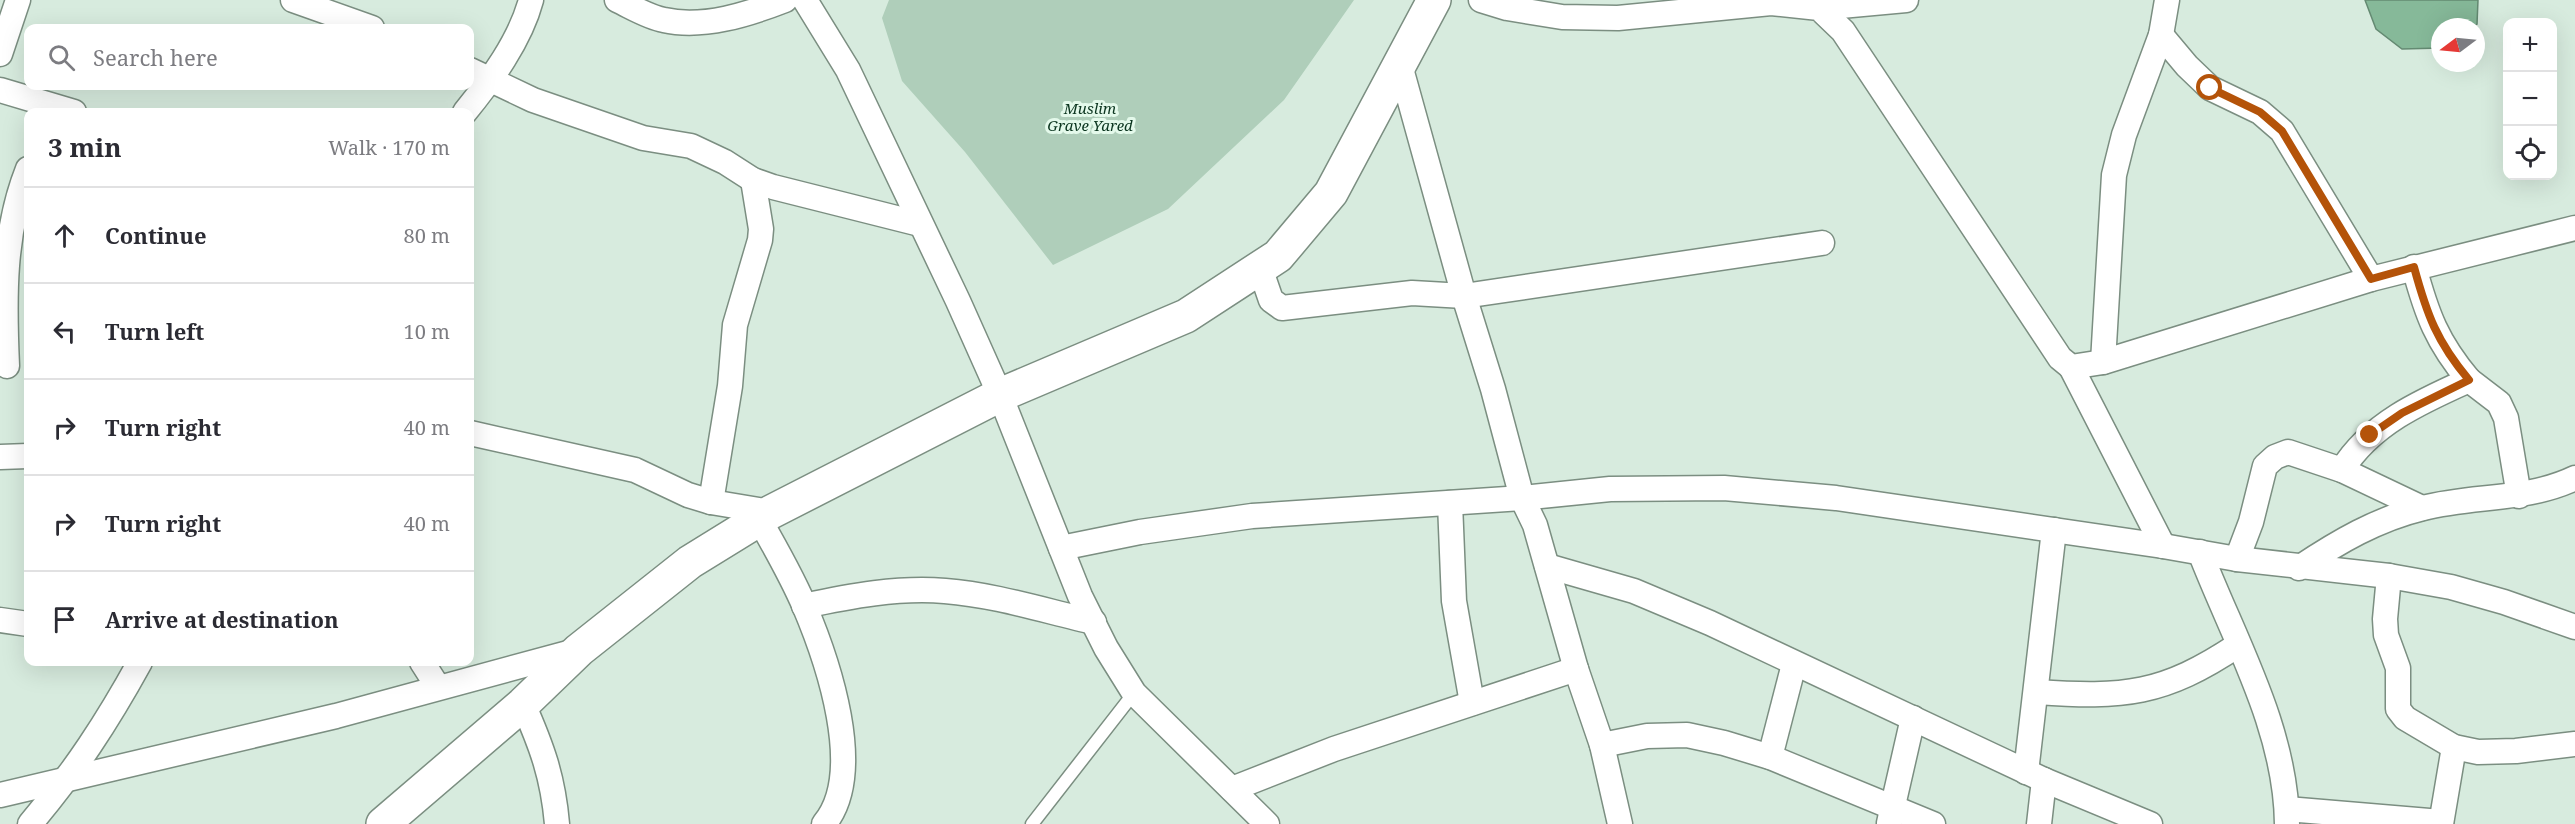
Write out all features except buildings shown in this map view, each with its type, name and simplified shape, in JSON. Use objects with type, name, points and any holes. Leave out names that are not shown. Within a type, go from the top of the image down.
[{"type":"main road","points":[[383,824],[523,704],[579,650],[690,562],[765,516],[1000,395],[1186,316],[1278,256],[1331,193],[1434,0]]},
{"type":"street","points":[[0,54],[18,0]]},
{"type":"street","points":[[292,0],[361,24]]},
{"type":"street","points":[[474,90],[480,75],[515,36],[531,0]]},
{"type":"street","points":[[617,0],[661,20],[690,23],[725,18],[785,0]]},
{"type":"street","points":[[805,0],[853,79],[958,301],[1000,395],[1061,548],[1106,648],[1134,693],[1267,824]]},
{"type":"street","points":[[1481,0],[1507,8],[1562,17],[1618,18],[1661,6],[1771,2],[1819,8],[1898,0]]},
{"type":"street","points":[[2103,362],[2114,175],[2124,135],[2161,35],[2168,0]]},
{"type":"street","points":[[1819,8],[1843,31],[2060,358],[2071,368],[2163,546]]},
{"type":"street","points":[[2161,35],[2187,66],[2210,88],[2260,112],[2282,131],[2371,279]]},
{"type":"street","points":[[1400,65],[1522,498],[1535,525],[1576,669],[1602,746],[1620,824]]},
{"type":"street","points":[[480,75],[533,100],[643,138],[692,146],[725,162],[753,180],[773,187],[920,224]]},
{"type":"street","points":[[0,90],[54,108]]},
{"type":"street","points":[[467,108],[474,90]]},
{"type":"street","points":[[711,502],[730,386],[735,326],[760,240],[761,229],[753,180]]},
{"type":"street","points":[[12,366],[7,250],[15,209],[24,181]]},
{"type":"street","points":[[2071,368],[2103,362],[2414,267],[2575,228]]},
{"type":"street","points":[[1260,268],[1271,300],[1276,306],[1282,308],[1412,293],[1464,297],[1822,243]]},
{"type":"street","points":[[2414,267],[2434,329],[2449,355],[2469,380],[2499,403],[2506,418],[2519,495]]},
{"type":"street","points":[[2342,470],[2354,451],[2370,435],[2402,413],[2469,380]]},
{"type":"street","points":[[474,434],[635,470],[688,495],[765,516],[804,606],[826,669],[842,735],[842,781],[834,812],[824,824]]},
{"type":"street","points":[[2237,559],[2251,522],[2265,466],[2275,457],[2288,452],[2342,470],[2422,508]]},
{"type":"street","points":[[0,457],[24,456]]},
{"type":"street","points":[[2299,568],[2343,539],[2379,522],[2422,508],[2550,489],[2575,478]]},
{"type":"street","points":[[1061,548],[1140,532],[1252,516],[1522,498],[1610,489],[1724,488],[1836,498],[2299,568],[2389,576],[2451,587],[2504,602],[2575,627]]},
{"type":"street","points":[[1450,503],[1454,601],[1472,703]]},
{"type":"street","points":[[2039,824],[2035,776],[2037,692],[2054,530]]},
{"type":"street","points":[[2200,552],[2267,712],[2277,751],[2287,816],[2441,823],[2454,747]]},
{"type":"street","points":[[1547,566],[1634,591],[1710,623],[2035,776],[2150,824]]},
{"type":"street","points":[[2389,576],[2386,635],[2398,668],[2398,709],[2405,718],[2454,747],[2478,752],[2516,751],[2575,744]]},
{"type":"street","points":[[804,606],[873,594],[944,591],[986,596],[1094,622]]},
{"type":"street","points":[[0,620],[24,623]]},
{"type":"street","points":[[2037,692],[2092,696],[2131,693],[2161,686],[2194,672],[2238,645]]},
{"type":"street","points":[[0,795],[325,718],[579,650]]},
{"type":"street","points":[[1770,757],[1794,664]]},
{"type":"street","points":[[30,824],[69,778],[112,712],[138,666]]},
{"type":"street","points":[[425,666],[438,687]]},
{"type":"street","points":[[1232,789],[1334,749],[1576,669]]},
{"type":"street","points":[[523,704],[552,777],[557,824]]},
{"type":"street","points":[[1891,816],[1913,718]]},
{"type":"street","points":[[1602,746],[1647,736],[1687,735],[1725,743],[1770,757],[1891,816],[1933,824]]},
{"type":"lane","points":[[1032,824],[1134,693]]},
{"type":"green space","name":"Muslim Grave Yared","points":[[889,0],[1354,0],[1284,100],[1168,209],[1053,265],[965,152],[902,81],[882,18]]},
{"type":"shaded area","points":[[2365,0],[2478,0],[2477,18],[2431,18],[2431,48],[2402,49],[2376,29]]},
{"type":"route","points":[[2210,88],[2260,112],[2282,131],[2371,279],[2414,267],[2434,329],[2449,355],[2469,380],[2402,413],[2370,435]]}]
